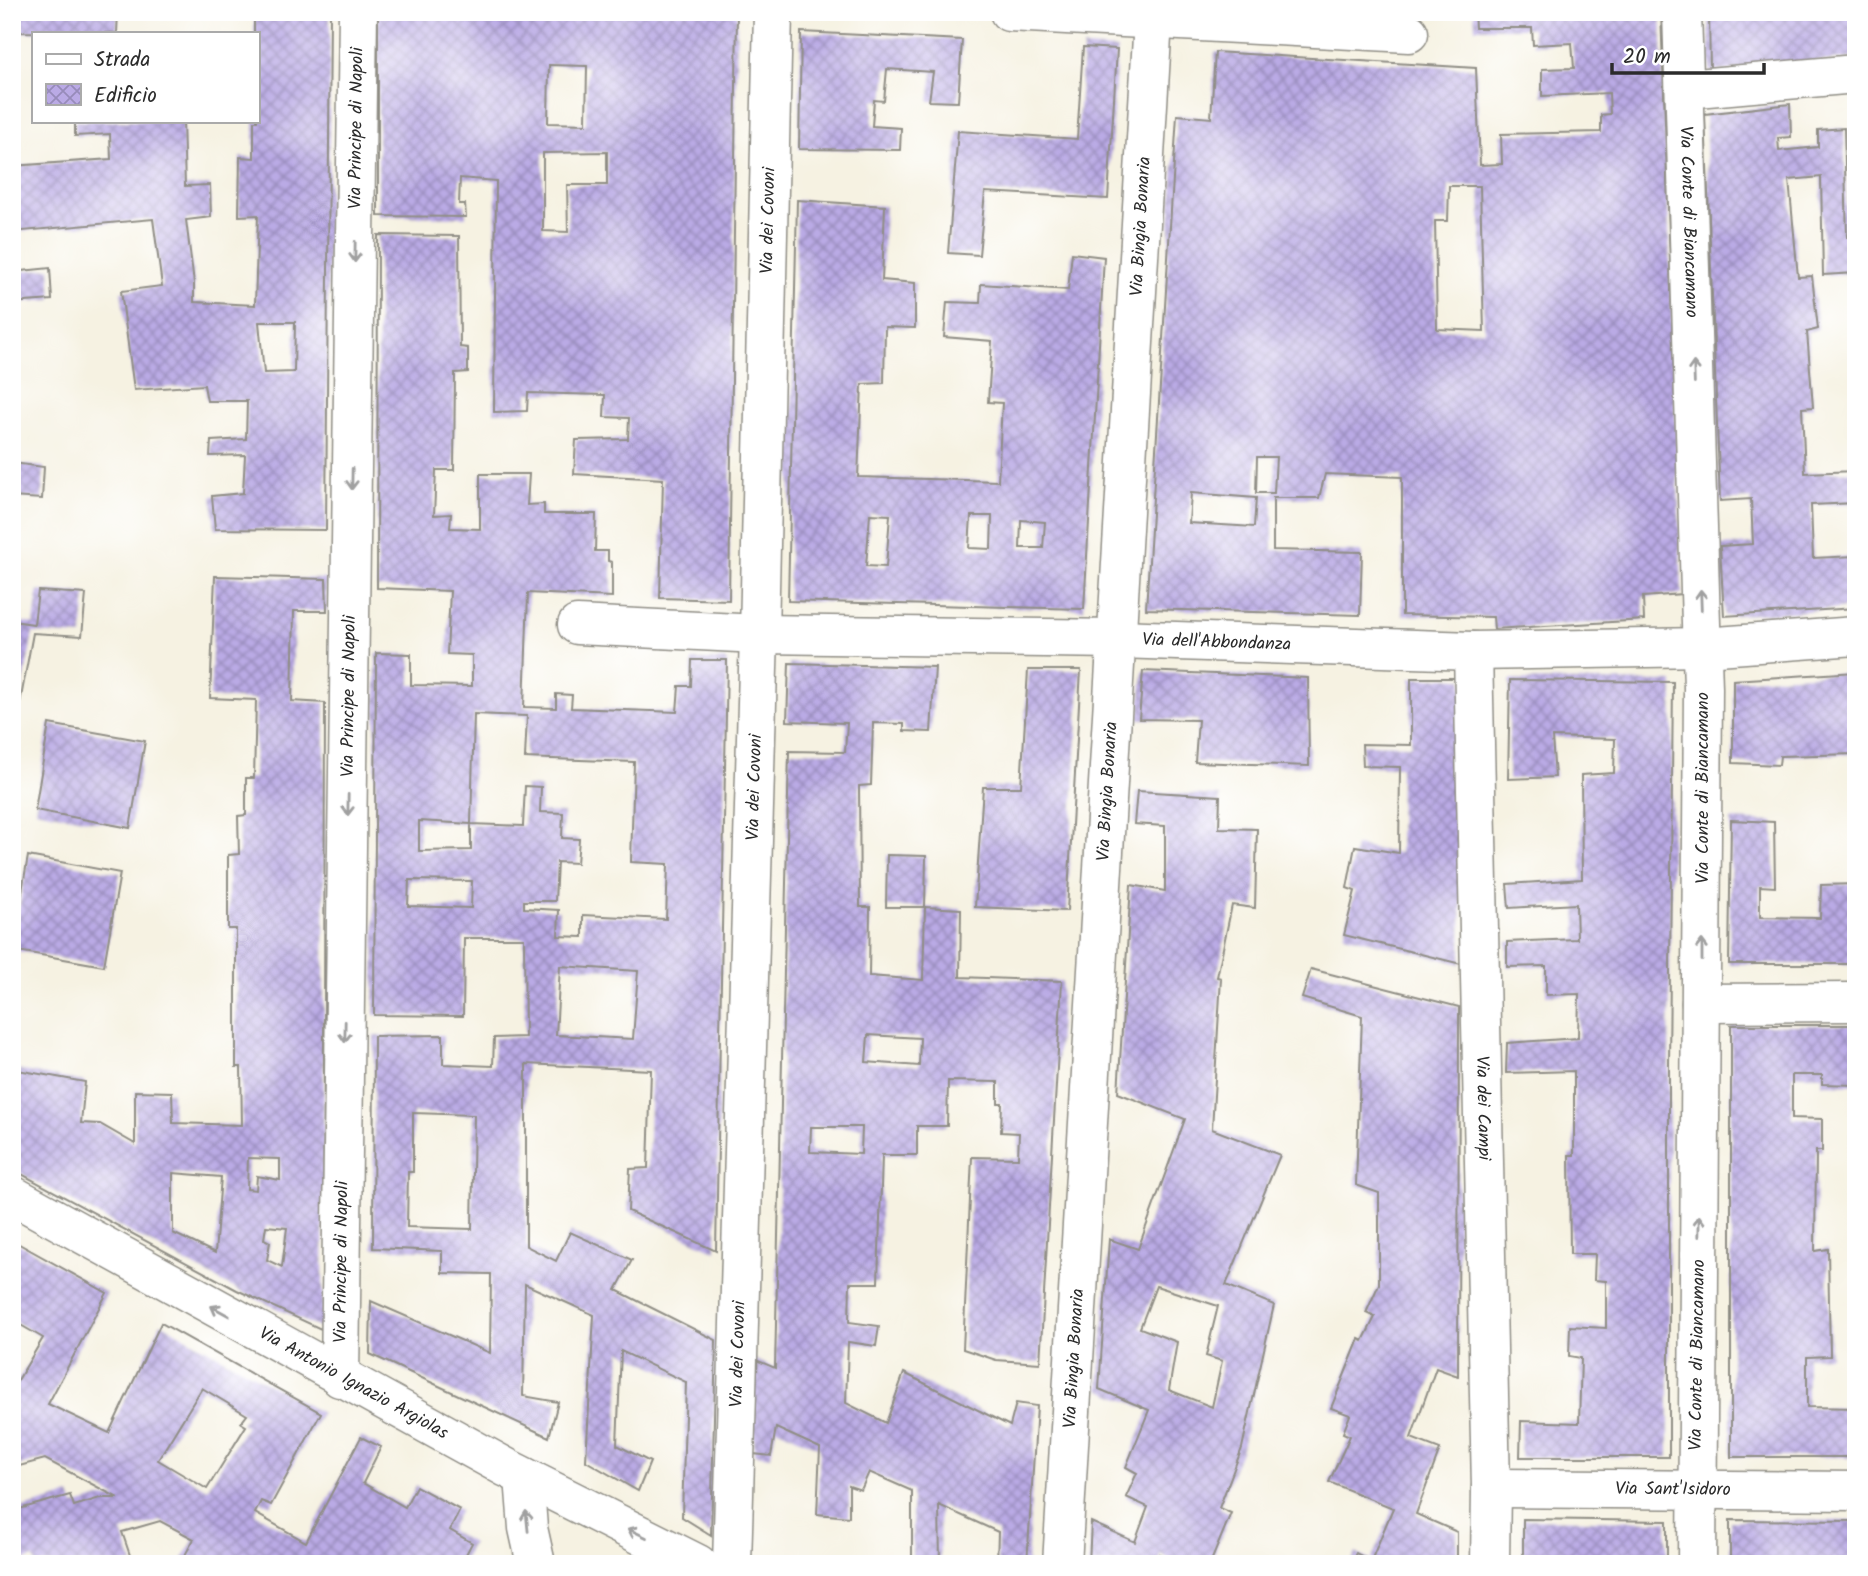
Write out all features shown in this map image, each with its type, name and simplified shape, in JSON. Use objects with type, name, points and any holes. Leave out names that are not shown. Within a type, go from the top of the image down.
[{"type":"street","name":"Via Principe di Napoli","points":[[340,1378],[358,12]]},
{"type":"street","name":"Via dei Covoni","points":[[732,1564],[774,12]]},
{"type":"street","points":[[1009,12],[1409,33]]},
{"type":"street","name":"Via Conte di Biancamano","points":[[1682,12],[1703,647],[1697,1564]]},
{"type":"street","name":"Via Bingia Bonaria","points":[[1062,1564],[1153,20]]},
{"type":"street","points":[[1685,89],[1856,74]]},
{"type":"street","name":"Via dell'Abbondanza","points":[[577,625],[759,634],[1118,639],[1473,651],[1703,647],[1856,636]]},
{"type":"street","name":"Via dei Campi","points":[[1473,651],[1491,1488],[1490,1564]]},
{"type":"street","points":[[1701,1003],[1856,1002]]},
{"type":"street","name":"Via Antonio Ignazio Argiolas","points":[[12,1195],[524,1477],[698,1564]]},
{"type":"street","points":[[524,1477],[528,1528],[536,1564]]},
{"type":"street","name":"Via Sant'Isidoro","points":[[1491,1488],[1856,1491]]},
{"type":"building","points":[[12,12],[118,12],[117,32],[12,32]]},
{"type":"building","points":[[254,12],[330,12],[326,530],[215,529],[212,496],[243,493],[245,455],[210,456],[211,441],[246,439],[247,401],[207,401],[204,385],[134,390],[121,291],[162,286],[153,219],[12,232],[12,166],[111,159],[110,134],[75,136],[75,122],[183,122],[185,186],[210,185],[211,217],[186,220],[194,302],[255,305],[258,215],[239,216],[240,157],[254,158],[254,122],[259,122],[259,32],[254,32]],"holes":[[[259,322],[295,322],[294,372],[264,373]]]},
{"type":"building","points":[[378,12],[737,12],[729,600],[660,598],[663,479],[574,474],[576,440],[628,439],[629,418],[604,417],[605,395],[528,393],[527,411],[494,412],[496,181],[460,178],[459,204],[465,204],[466,217],[378,216]],"holes":[[[549,65],[587,66],[586,124],[548,123]],[[607,152],[607,185],[567,185],[568,232],[543,231],[543,153]]]},
{"type":"building","points":[[1474,12],[1661,12],[1682,594],[1643,597],[1644,620],[1494,629],[1493,617],[1402,615],[1402,477],[1325,474],[1319,498],[1273,498],[1273,550],[1362,552],[1360,615],[1146,609],[1177,115],[1211,118],[1215,52],[1476,68],[1480,165],[1502,164],[1501,134],[1601,132],[1601,115],[1610,114],[1609,93],[1542,96],[1542,69],[1574,68],[1572,43],[1533,45],[1532,28],[1475,28]],"holes":[[[1449,186],[1480,186],[1484,331],[1437,329],[1435,221],[1448,221]],[[1257,457],[1276,457],[1274,493],[1256,493]],[[1191,493],[1256,498],[1254,527],[1189,523]]]},
{"type":"building","points":[[1709,12],[1856,12],[1856,58],[1710,72]]},
{"type":"building","points":[[801,32],[962,40],[958,102],[929,101],[933,72],[887,69],[884,101],[874,100],[872,126],[901,128],[900,150],[799,149]]},
{"type":"building","points":[[1083,47],[1117,49],[1108,199],[985,192],[979,255],[948,253],[958,131],[1077,139]]},
{"type":"building","points":[[1790,104],[1791,137],[1778,138],[1779,151],[1818,147],[1818,130],[1844,128],[1847,237],[1856,237],[1856,273],[1823,275],[1821,177],[1789,180],[1798,277],[1812,276],[1818,329],[1807,332],[1813,407],[1802,408],[1805,473],[1856,471],[1856,503],[1811,505],[1813,558],[1856,556],[1856,608],[1724,616],[1720,546],[1753,544],[1751,499],[1720,501],[1705,114]]},
{"type":"building","points":[[797,200],[885,206],[882,280],[915,283],[915,328],[885,327],[884,383],[862,384],[858,477],[998,481],[1002,403],[988,402],[992,341],[944,337],[947,302],[980,303],[981,284],[1068,290],[1072,253],[1104,257],[1084,609],[788,601]],"holes":[[[870,514],[890,515],[886,567],[866,566]],[[971,516],[992,516],[991,549],[969,548]],[[1021,520],[1045,522],[1043,548],[1020,548]]]},
{"type":"building","points":[[378,235],[459,236],[460,347],[468,348],[468,372],[455,373],[454,470],[436,470],[434,515],[451,514],[450,528],[480,529],[480,474],[529,474],[527,505],[544,504],[544,514],[596,514],[595,551],[608,551],[608,561],[612,562],[612,597],[528,593],[524,707],[556,708],[556,694],[572,695],[571,708],[677,712],[679,686],[691,686],[692,660],[727,660],[716,1251],[628,1211],[630,1169],[648,1168],[651,1070],[526,1064],[526,1246],[556,1261],[570,1232],[632,1260],[616,1290],[716,1340],[711,1535],[682,1517],[686,1382],[621,1351],[617,1445],[650,1462],[638,1491],[586,1461],[594,1315],[525,1284],[523,1396],[558,1402],[549,1437],[370,1354],[371,1301],[490,1353],[491,1274],[442,1273],[442,1251],[373,1248],[374,1036],[443,1035],[443,1064],[493,1066],[494,1038],[525,1037],[524,938],[464,938],[463,1016],[374,1015],[376,653],[411,654],[411,685],[472,686],[472,655],[447,654],[450,591],[377,588]],"holes":[[[474,714],[527,716],[525,758],[634,762],[631,862],[668,864],[666,919],[583,915],[583,937],[558,936],[559,910],[524,908],[524,901],[555,901],[557,862],[577,863],[579,839],[562,838],[563,813],[540,812],[541,787],[525,786],[523,826],[471,824]],[[419,821],[471,824],[471,850],[419,851]],[[409,880],[472,881],[471,908],[408,906]],[[560,966],[638,971],[633,1039],[556,1035]],[[413,1113],[474,1115],[472,1229],[407,1227],[408,1172],[413,1172]]]},
{"type":"building","points":[[50,268],[52,300],[12,303],[12,272]]},
{"type":"building","points":[[17,400],[16,425],[12,425],[12,401]]},
{"type":"building","points":[[13,463],[44,467],[42,499],[12,497]]},
{"type":"building","points":[[215,576],[326,579],[327,611],[294,611],[292,701],[325,703],[323,1330],[237,1290],[12,1169],[12,1069],[85,1082],[81,1123],[100,1124],[135,1144],[135,1091],[172,1092],[173,1123],[242,1125],[241,1067],[236,1067],[236,929],[228,929],[228,855],[239,854],[238,816],[246,815],[246,778],[254,778],[256,700],[210,698]],"holes":[[[248,1158],[280,1159],[280,1180],[257,1176],[256,1190],[247,1189]],[[173,1173],[221,1177],[215,1253],[173,1233]],[[266,1226],[287,1228],[282,1267],[267,1260],[270,1242],[264,1239]]]},
{"type":"building","points":[[38,591],[86,594],[82,636],[33,633],[12,746],[12,621],[34,624]]},
{"type":"building","points":[[789,663],[935,667],[931,732],[904,731],[904,724],[873,723],[871,785],[859,786],[860,907],[870,907],[869,976],[923,980],[925,907],[961,909],[960,977],[1062,981],[1040,1363],[996,1360],[963,1349],[972,1157],[1018,1158],[1019,1133],[1001,1132],[1002,1103],[998,1103],[998,1082],[948,1081],[947,1126],[917,1126],[917,1155],[882,1155],[878,1283],[850,1283],[849,1322],[879,1326],[876,1346],[848,1342],[846,1403],[886,1423],[904,1373],[1010,1426],[1016,1403],[1037,1406],[1027,1564],[997,1564],[998,1532],[939,1505],[940,1562],[912,1562],[912,1491],[869,1472],[861,1490],[849,1486],[849,1517],[817,1514],[820,1448],[776,1428],[771,1456],[754,1454],[754,1359],[775,1368],[789,751],[845,752],[847,723],[787,721]],"holes":[[[868,1035],[920,1038],[919,1066],[866,1062]],[[811,1127],[862,1127],[861,1154],[810,1152]]]},
{"type":"building","points":[[1028,670],[1081,670],[1067,911],[975,907],[983,787],[1021,787]]},
{"type":"building","points":[[1143,671],[1308,678],[1309,766],[1195,762],[1198,720],[1139,719]]},
{"type":"building","points":[[1856,672],[1856,754],[1780,756],[1779,765],[1733,763],[1733,680]]},
{"type":"building","points":[[1411,678],[1463,678],[1461,964],[1344,935],[1355,891],[1347,888],[1355,846],[1399,853],[1400,767],[1363,766],[1362,744],[1411,745]]},
{"type":"building","points":[[1510,680],[1673,682],[1669,1457],[1520,1457],[1521,1421],[1579,1423],[1581,1358],[1569,1356],[1570,1326],[1606,1328],[1606,1281],[1594,1280],[1595,1254],[1570,1254],[1569,1155],[1574,1155],[1574,1071],[1506,1073],[1507,1043],[1578,1038],[1579,994],[1546,995],[1546,966],[1507,967],[1507,942],[1577,939],[1576,904],[1509,908],[1507,884],[1582,879],[1581,775],[1614,773],[1615,739],[1552,737],[1555,777],[1508,779]]},
{"type":"building","points":[[49,724],[145,741],[130,828],[35,810]]},
{"type":"building","points":[[1137,791],[1220,796],[1219,828],[1257,829],[1255,908],[1232,905],[1217,977],[1221,978],[1212,1129],[1280,1155],[1226,1285],[1274,1305],[1242,1448],[1219,1508],[1231,1513],[1210,1564],[1180,1564],[1160,1554],[1160,1564],[1089,1564],[1091,1522],[1135,1542],[1148,1507],[1126,1497],[1137,1473],[1126,1467],[1149,1410],[1099,1389],[1109,1239],[1138,1249],[1185,1119],[1118,1093],[1131,885],[1165,891],[1165,826],[1134,824]],"holes":[[[1156,1286],[1218,1306],[1206,1356],[1222,1361],[1212,1407],[1169,1390],[1177,1342],[1140,1328]]]},
{"type":"building","points":[[1731,820],[1774,822],[1775,887],[1760,886],[1760,917],[1820,918],[1821,885],[1856,884],[1856,964],[1729,964]]},
{"type":"building","points":[[887,855],[926,856],[925,907],[886,907]]},
{"type":"building","points":[[28,856],[120,873],[104,966],[12,950]]},
{"type":"building","points":[[1311,969],[1459,1007],[1458,1376],[1436,1368],[1411,1438],[1440,1449],[1416,1514],[1457,1532],[1457,1564],[1350,1564],[1356,1553],[1371,1561],[1393,1508],[1329,1482],[1350,1436],[1343,1433],[1350,1415],[1331,1408],[1359,1339],[1363,1341],[1375,1317],[1366,1313],[1379,1284],[1379,1193],[1356,1185],[1362,1016],[1302,998]]},
{"type":"building","points":[[1731,1025],[1856,1025],[1856,1085],[1822,1084],[1822,1075],[1792,1075],[1792,1118],[1822,1119],[1822,1151],[1816,1151],[1815,1251],[1828,1249],[1830,1356],[1807,1357],[1807,1407],[1856,1408],[1856,1457],[1731,1457]]},
{"type":"building","points":[[12,1240],[107,1293],[48,1404],[109,1433],[161,1323],[321,1413],[271,1505],[261,1501],[255,1513],[306,1542],[361,1437],[381,1447],[363,1483],[405,1507],[416,1486],[460,1510],[450,1530],[472,1543],[461,1564],[331,1564],[321,1559],[319,1564],[180,1564],[194,1539],[160,1521],[122,1532],[133,1564],[36,1564],[34,1558],[12,1564],[12,1511],[70,1495],[74,1506],[100,1498],[118,1498],[45,1459],[12,1468],[12,1383],[15,1385],[43,1338],[12,1320]],"holes":[[[202,1388],[247,1415],[241,1423],[246,1426],[207,1489],[158,1460]]]},
{"type":"building","points":[[1523,1519],[1667,1521],[1667,1562],[1523,1564]]},
{"type":"building","points":[[1730,1520],[1856,1521],[1856,1564],[1730,1564]]}]
